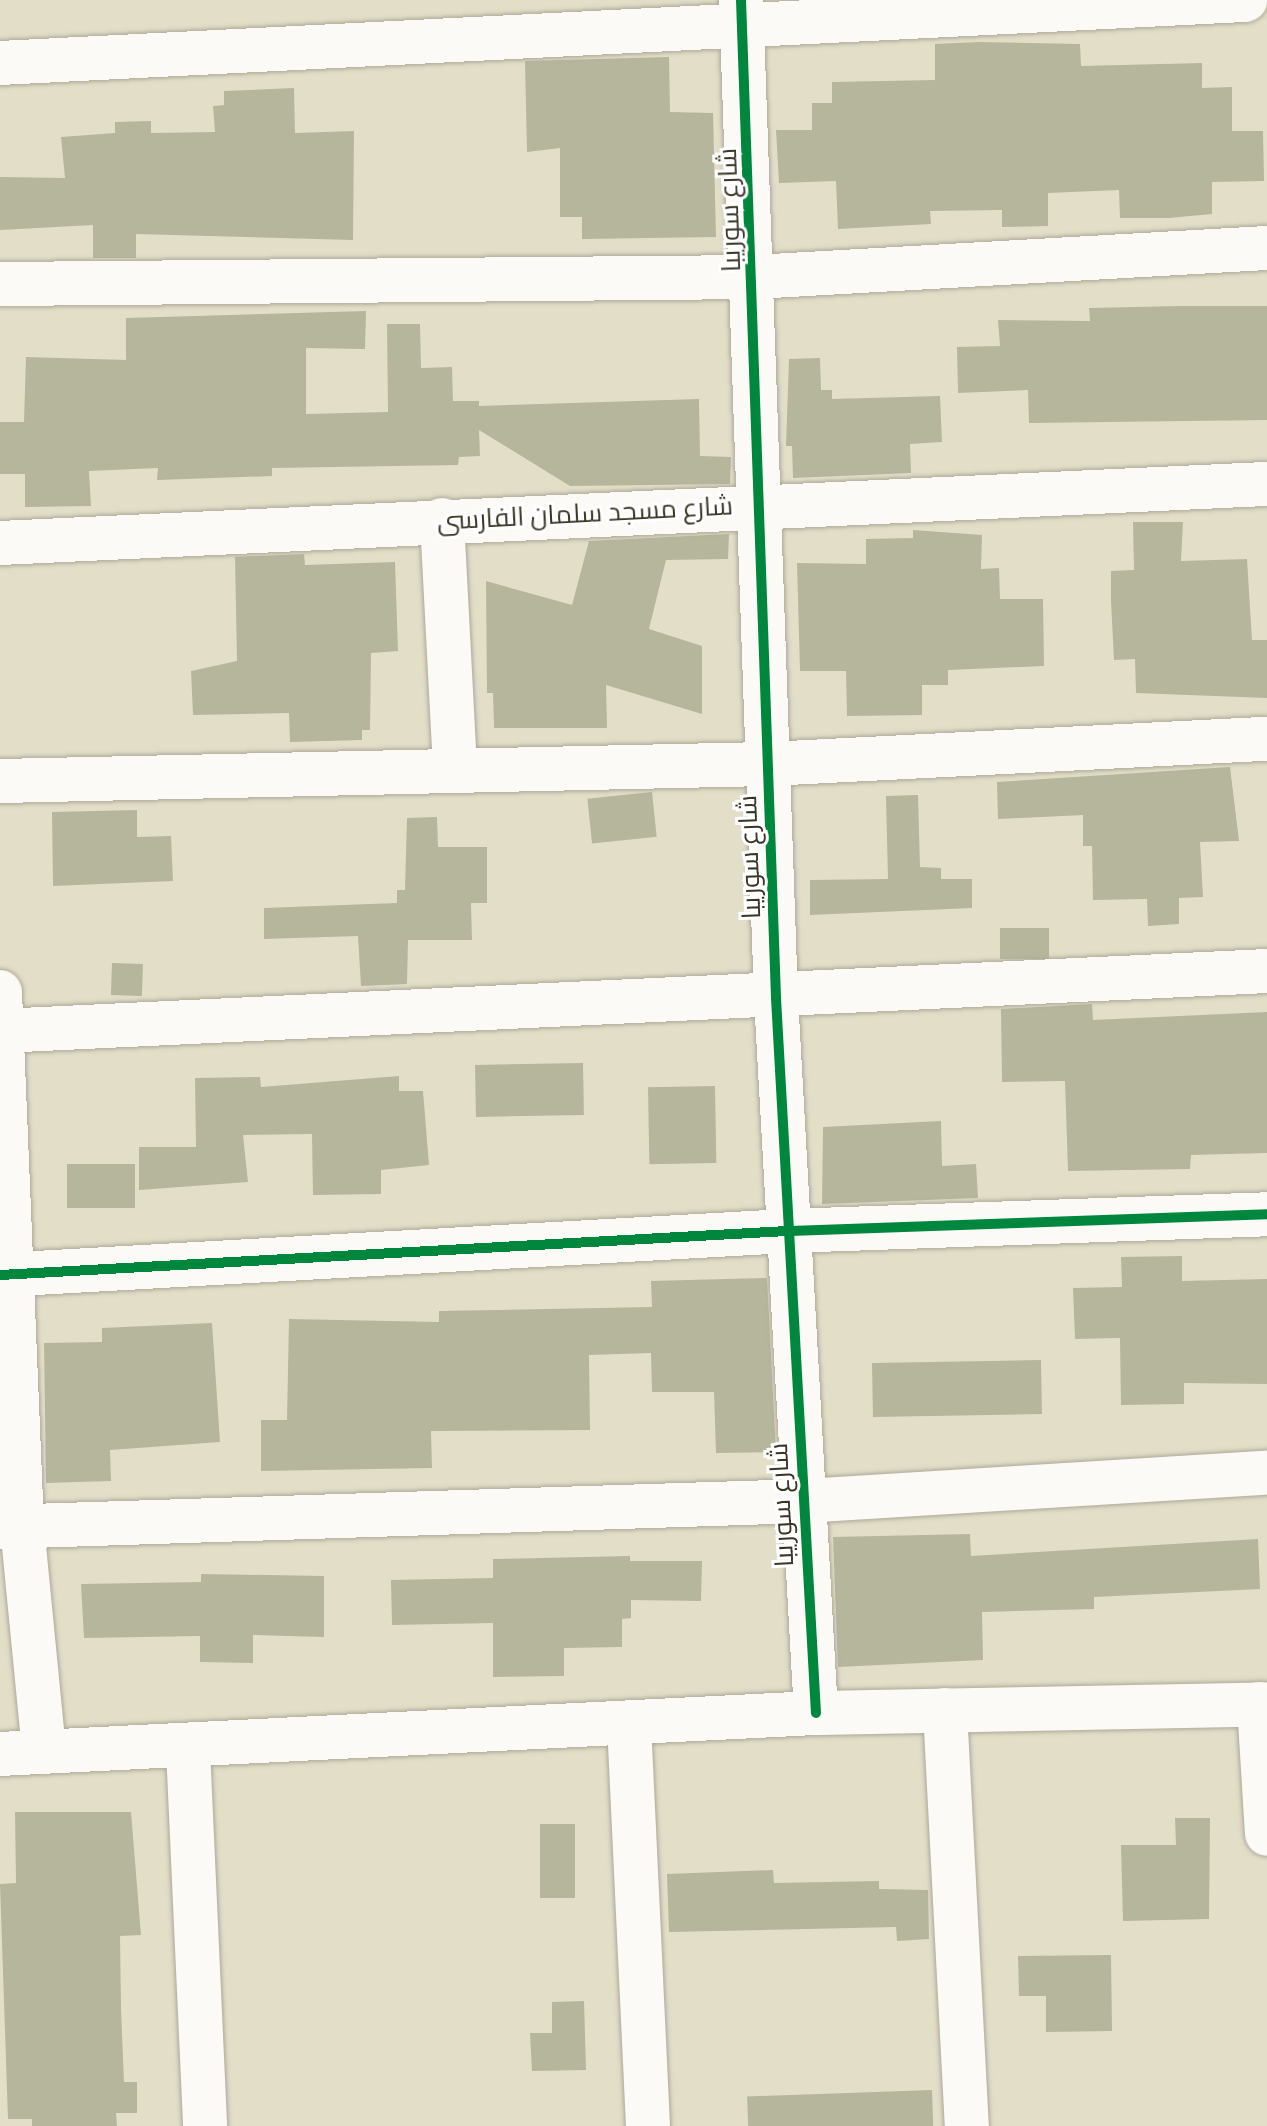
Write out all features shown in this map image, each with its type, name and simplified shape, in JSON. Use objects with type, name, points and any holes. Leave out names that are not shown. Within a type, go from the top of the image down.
[{"type":"street","points":[[0,63],[742,11],[1245,0]]},
{"type":"street","name":"شارع سوريبا","points":[[742,11],[754,277],[776,998],[816,1713]]},
{"type":"street","points":[[0,284],[754,277],[1267,248]]},
{"type":"street","name":"شارع مسجد سلمان الفارسى","points":[[0,543],[761,503],[1267,484]]},
{"type":"street","points":[[442,520],[455,771]]},
{"type":"street","points":[[0,781],[768,764],[1267,739]]},
{"type":"street","points":[[44,1752],[11,1527],[1,1018],[776,998],[1267,971]]},
{"type":"street","points":[[7,1275],[788,1231],[1267,1214]]},
{"type":"street","points":[[11,1527],[803,1501],[1267,1473]]},
{"type":"street","points":[[0,1754],[188,1749],[816,1713],[1263,1704],[1267,1834]]},
{"type":"street","points":[[945,1710],[967,2126]]},
{"type":"street","points":[[629,1723],[648,2126]]},
{"type":"street","points":[[188,1749],[205,2126]]},
{"type":"building","points":[[935,44],[1080,44],[1081,66],[1202,63],[1202,88],[1232,87],[1232,131],[1263,131],[1264,181],[1212,182],[1212,214],[1120,218],[1119,190],[1048,193],[1048,226],[1002,227],[1002,210],[930,211],[931,224],[838,229],[836,181],[779,183],[776,130],[812,130],[812,103],[832,103],[832,82],[935,80]]},
{"type":"building","points":[[669,57],[670,112],[713,113],[716,237],[582,239],[582,217],[560,217],[560,148],[527,152],[525,61]]},
{"type":"building","points":[[294,88],[295,133],[354,131],[353,240],[136,234],[136,258],[93,258],[93,225],[0,230],[0,177],[65,178],[61,137],[115,133],[115,122],[151,121],[151,133],[215,132],[213,106],[224,105],[224,91]]},
{"type":"building","points":[[1267,306],[1267,420],[1029,423],[1028,390],[958,393],[957,347],[1000,346],[998,320],[1090,321],[1089,308]]},
{"type":"building","points":[[366,311],[365,349],[306,348],[306,414],[388,412],[387,324],[420,324],[421,368],[452,367],[453,401],[479,401],[479,406],[699,399],[700,456],[731,457],[730,484],[570,486],[479,430],[480,456],[459,457],[458,465],[272,468],[272,476],[157,480],[158,468],[89,471],[91,506],[25,507],[25,474],[0,474],[0,422],[24,422],[26,357],[126,360],[126,318]]},
{"type":"building","points":[[820,358],[821,390],[832,390],[832,399],[940,396],[942,442],[910,444],[911,473],[793,478],[792,446],[786,446],[789,359]]},
{"type":"building","points":[[1133,522],[1183,522],[1181,561],[1247,559],[1252,640],[1267,640],[1267,698],[1136,693],[1135,659],[1114,660],[1111,601],[1111,571],[1134,570]]},
{"type":"building","points":[[913,530],[982,535],[981,569],[999,568],[1000,599],[1043,599],[1044,666],[948,670],[948,685],[922,685],[922,715],[847,716],[846,671],[800,671],[797,563],[866,564],[866,539],[913,538]]},
{"type":"building","points":[[729,534],[728,559],[666,560],[649,629],[702,646],[702,714],[606,685],[607,728],[494,728],[493,693],[487,693],[486,581],[572,605],[589,541]]},
{"type":"building","points":[[304,554],[305,565],[395,562],[398,651],[371,653],[370,730],[362,730],[362,740],[290,742],[289,713],[193,715],[191,671],[237,661],[235,557]]},
{"type":"building","points":[[1230,767],[1239,841],[1200,842],[1203,897],[1179,898],[1179,924],[1148,926],[1147,899],[1093,900],[1092,846],[1083,846],[1083,815],[998,819],[997,782]]},
{"type":"building","points":[[652,792],[657,837],[592,844],[587,799]]},
{"type":"building","points":[[918,795],[920,867],[941,868],[941,879],[972,879],[972,908],[810,915],[810,880],[888,879],[886,796]]},
{"type":"building","points":[[137,810],[137,837],[171,836],[173,881],[53,886],[52,812]]},
{"type":"building","points":[[437,817],[438,847],[487,847],[487,903],[471,903],[472,940],[408,940],[407,984],[361,986],[358,936],[264,939],[264,908],[397,903],[397,890],[405,890],[407,818]]},
{"type":"building","points":[[1000,928],[1049,928],[1049,959],[1000,959]]},
{"type":"building","points":[[112,963],[143,964],[142,996],[111,995]]},
{"type":"building","points":[[1092,1004],[1093,1020],[1267,1012],[1267,1153],[1191,1155],[1190,1169],[1068,1171],[1065,1081],[1002,1082],[1001,1009]]},
{"type":"building","points":[[583,1063],[584,1115],[476,1117],[475,1065]]},
{"type":"building","points":[[399,1076],[399,1091],[423,1091],[429,1165],[381,1170],[381,1194],[313,1195],[312,1134],[243,1135],[248,1182],[139,1190],[139,1147],[196,1147],[195,1078],[260,1077],[261,1087]]},
{"type":"building","points":[[715,1086],[716,1163],[649,1164],[648,1087]]},
{"type":"building","points":[[941,1121],[942,1166],[976,1164],[978,1198],[822,1204],[823,1127]]},
{"type":"building","points":[[67,1164],[135,1164],[135,1208],[67,1208]]},
{"type":"building","points":[[1182,1256],[1182,1281],[1267,1279],[1267,1384],[1184,1383],[1184,1404],[1121,1405],[1120,1338],[1075,1339],[1073,1288],[1122,1287],[1121,1257]]},
{"type":"building","points":[[767,1278],[776,1452],[716,1453],[714,1392],[652,1392],[651,1353],[589,1355],[590,1430],[431,1431],[432,1468],[261,1471],[261,1420],[287,1420],[289,1319],[439,1322],[439,1311],[652,1307],[651,1281]]},
{"type":"building","points":[[212,1323],[220,1442],[110,1450],[111,1481],[46,1483],[44,1343],[102,1342],[102,1328]]},
{"type":"building","points":[[1041,1360],[1042,1414],[873,1417],[872,1363]]},
{"type":"building","points":[[970,1534],[971,1556],[1258,1539],[1260,1589],[1094,1597],[1094,1609],[982,1612],[983,1660],[838,1667],[833,1537]]},
{"type":"building","points":[[630,1556],[630,1561],[702,1561],[701,1601],[631,1600],[631,1618],[622,1619],[622,1647],[564,1648],[564,1676],[493,1677],[493,1623],[392,1625],[391,1580],[493,1578],[493,1559]]},
{"type":"building","points":[[201,1574],[324,1576],[324,1637],[253,1635],[253,1663],[200,1662],[200,1636],[84,1638],[81,1584],[201,1582]]},
{"type":"building","points":[[15,1812],[131,1812],[141,1935],[120,1936],[121,2009],[124,2082],[137,2082],[137,2113],[116,2113],[117,2126],[32,2126],[32,2119],[8,2119],[0,1884],[16,1883]]},
{"type":"building","points":[[1175,1818],[1210,1818],[1209,1919],[1123,1921],[1121,1845],[1176,1845]]},
{"type":"building","points":[[540,1824],[575,1824],[575,1898],[540,1898]]},
{"type":"building","points":[[773,1870],[774,1883],[879,1881],[879,1889],[928,1890],[929,1939],[897,1941],[896,1927],[669,1932],[667,1874]]},
{"type":"building","points":[[1111,1955],[1112,2031],[1046,2032],[1046,1996],[1019,1996],[1018,1956]]},
{"type":"building","points":[[584,2001],[586,2070],[532,2071],[530,2033],[552,2033],[552,2002]]},
{"type":"building","points":[[932,2090],[933,2126],[748,2126],[747,2096]]},
{"type":"cycle path","points":[[741,0],[776,998],[816,1713]]},
{"type":"cycle path","points":[[0,1275],[788,1231],[1267,1214]]}]
